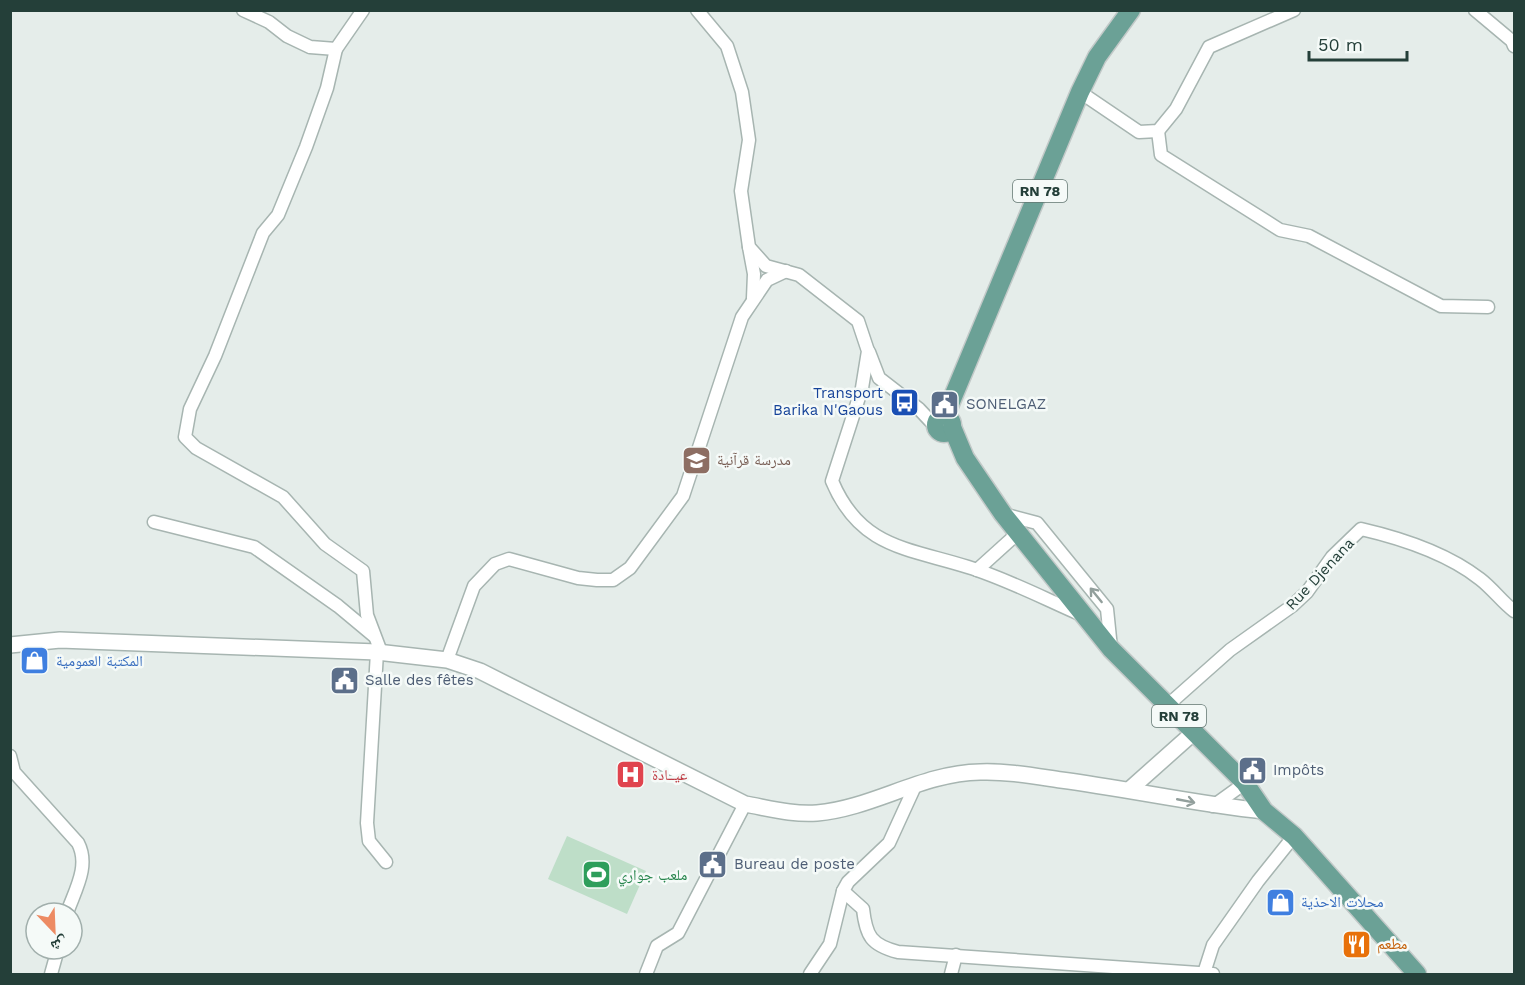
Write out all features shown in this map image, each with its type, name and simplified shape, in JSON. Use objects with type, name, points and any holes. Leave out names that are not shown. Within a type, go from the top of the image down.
[{"type":"main road","name":"RN 78","points":[[1131,10],[1097,57],[1080,92],[962,378],[946,427],[1003,514],[1112,649],[1245,783],[1264,811],[1294,836],[1417,975]]},
{"type":"street","points":[[243,10],[269,22],[287,36],[310,47],[336,49]]},
{"type":"street","points":[[363,10],[336,49],[327,88],[306,147],[278,215],[262,233],[190,409],[185,437],[196,448],[283,496],[325,544],[363,570],[367,615],[377,647],[367,823],[369,841],[386,862]]},
{"type":"street","points":[[697,10],[727,46],[742,92],[749,140],[741,191],[754,274],[753,299]]},
{"type":"street","points":[[1294,10],[1209,47],[1176,109],[1158,131],[1161,155],[1280,230],[1309,236],[1441,306],[1488,307]]},
{"type":"street","points":[[1476,10],[1515,46]]},
{"type":"street","points":[[1080,92],[1139,132],[1158,131]]},
{"type":"street","points":[[749,247],[766,266],[799,275],[858,321],[879,378],[946,427]]},
{"type":"street","points":[[447,660],[474,586],[495,564],[509,560],[578,578],[597,580],[613,580],[630,568],[683,496],[742,317],[767,280],[786,271]]},
{"type":"street","points":[[868,351],[862,388],[832,481],[840,501],[863,528],[905,551],[977,570],[1086,616]]},
{"type":"street","points":[[862,388],[879,378]]},
{"type":"street","points":[[1003,514],[1037,523],[1107,609],[1112,649]]},
{"type":"street","points":[[154,522],[254,548],[338,606],[377,647]]},
{"type":"street","name":"Rue Djenana","points":[[1168,705],[1230,650],[1292,606],[1307,592],[1332,557],[1360,529],[1383,534],[1449,560],[1480,579],[1515,611]]},
{"type":"street","points":[[977,570],[1018,533]]},
{"type":"street","points":[[10,645],[60,640],[377,647],[447,660],[480,671],[745,804],[815,813],[839,810],[944,776],[979,771],[1129,790],[1213,806],[1264,811]]},
{"type":"street","points":[[1129,790],[1193,733]]},
{"type":"street","points":[[10,756],[14,772],[78,843],[83,853],[83,866],[71,901]]},
{"type":"street","points":[[1213,806],[1245,783]]},
{"type":"street","points":[[810,975],[830,944],[843,891],[857,872],[890,843],[916,784]]},
{"type":"street","points":[[646,975],[657,946],[678,933],[745,804]]},
{"type":"street","points":[[843,891],[863,909],[867,931],[883,948],[898,952],[1208,974],[1213,945],[1258,881],[1294,836]]},
{"type":"street","points":[[951,975],[956,955]]},
{"type":"green space","name":"ملعب جواري","points":[[567,836],[646,871],[627,914],[548,879]]},
{"type":"place","name":"Transport Barika N'Gaous","points":[[904,402]]},
{"type":"place","name":"SONELGAZ","points":[[945,404]]},
{"type":"place","name":"مدرسة قرآنية","points":[[696,460]]},
{"type":"place","name":"المكتبة العمومية","points":[[35,661]]},
{"type":"place","name":"Salle des fêtes","points":[[344,680]]},
{"type":"place","name":"Impôts","points":[[1252,770]]},
{"type":"place","name":"عيــادة","points":[[631,775]]},
{"type":"place","name":"Bureau de poste","points":[[713,864]]},
{"type":"place","name":"ملعب جواري","points":[[597,875]]},
{"type":"place","name":"محلات الاحذية","points":[[1280,902]]},
{"type":"place","name":"مطعم","points":[[1356,944]]}]
